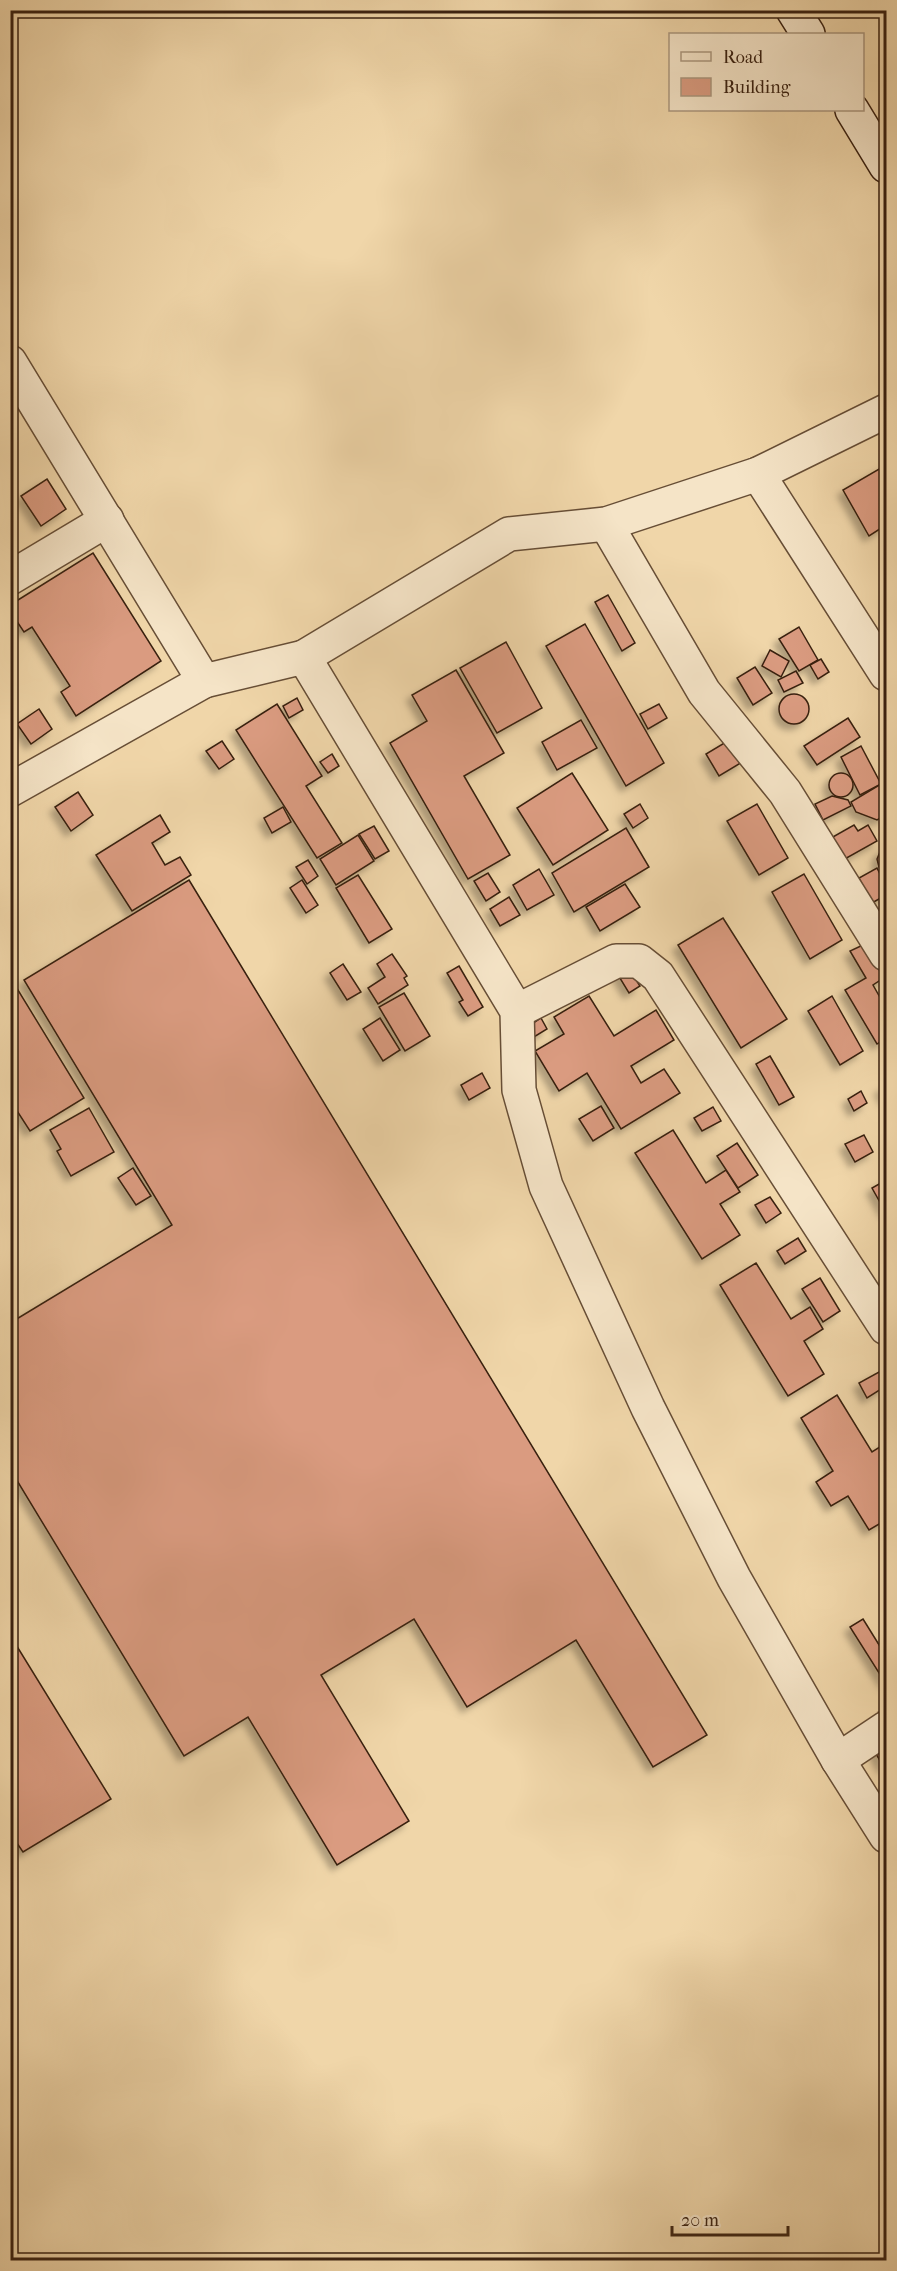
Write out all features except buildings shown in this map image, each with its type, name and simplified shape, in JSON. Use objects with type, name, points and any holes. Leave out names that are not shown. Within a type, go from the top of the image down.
[{"type":"street","points":[[793,10],[807,33]]},
{"type":"street","points":[[853,111],[886,166]]},
{"type":"street","points":[[10,362],[204,681]]},
{"type":"street","points":[[10,790],[204,681],[304,657],[509,534],[606,524],[758,474],[886,411]]},
{"type":"street","points":[[758,474],[886,674]]},
{"type":"street","points":[[10,578],[107,520]]},
{"type":"street","points":[[606,524],[704,692],[785,792],[886,954]]},
{"type":"street","points":[[304,657],[517,1011],[519,1090],[546,1186],[648,1408],[718,1546],[838,1760],[886,1836]]},
{"type":"street","points":[[517,1011],[616,961],[639,961],[658,976],[886,1328]]},
{"type":"street","points":[[838,1760],[886,1728]]}]
